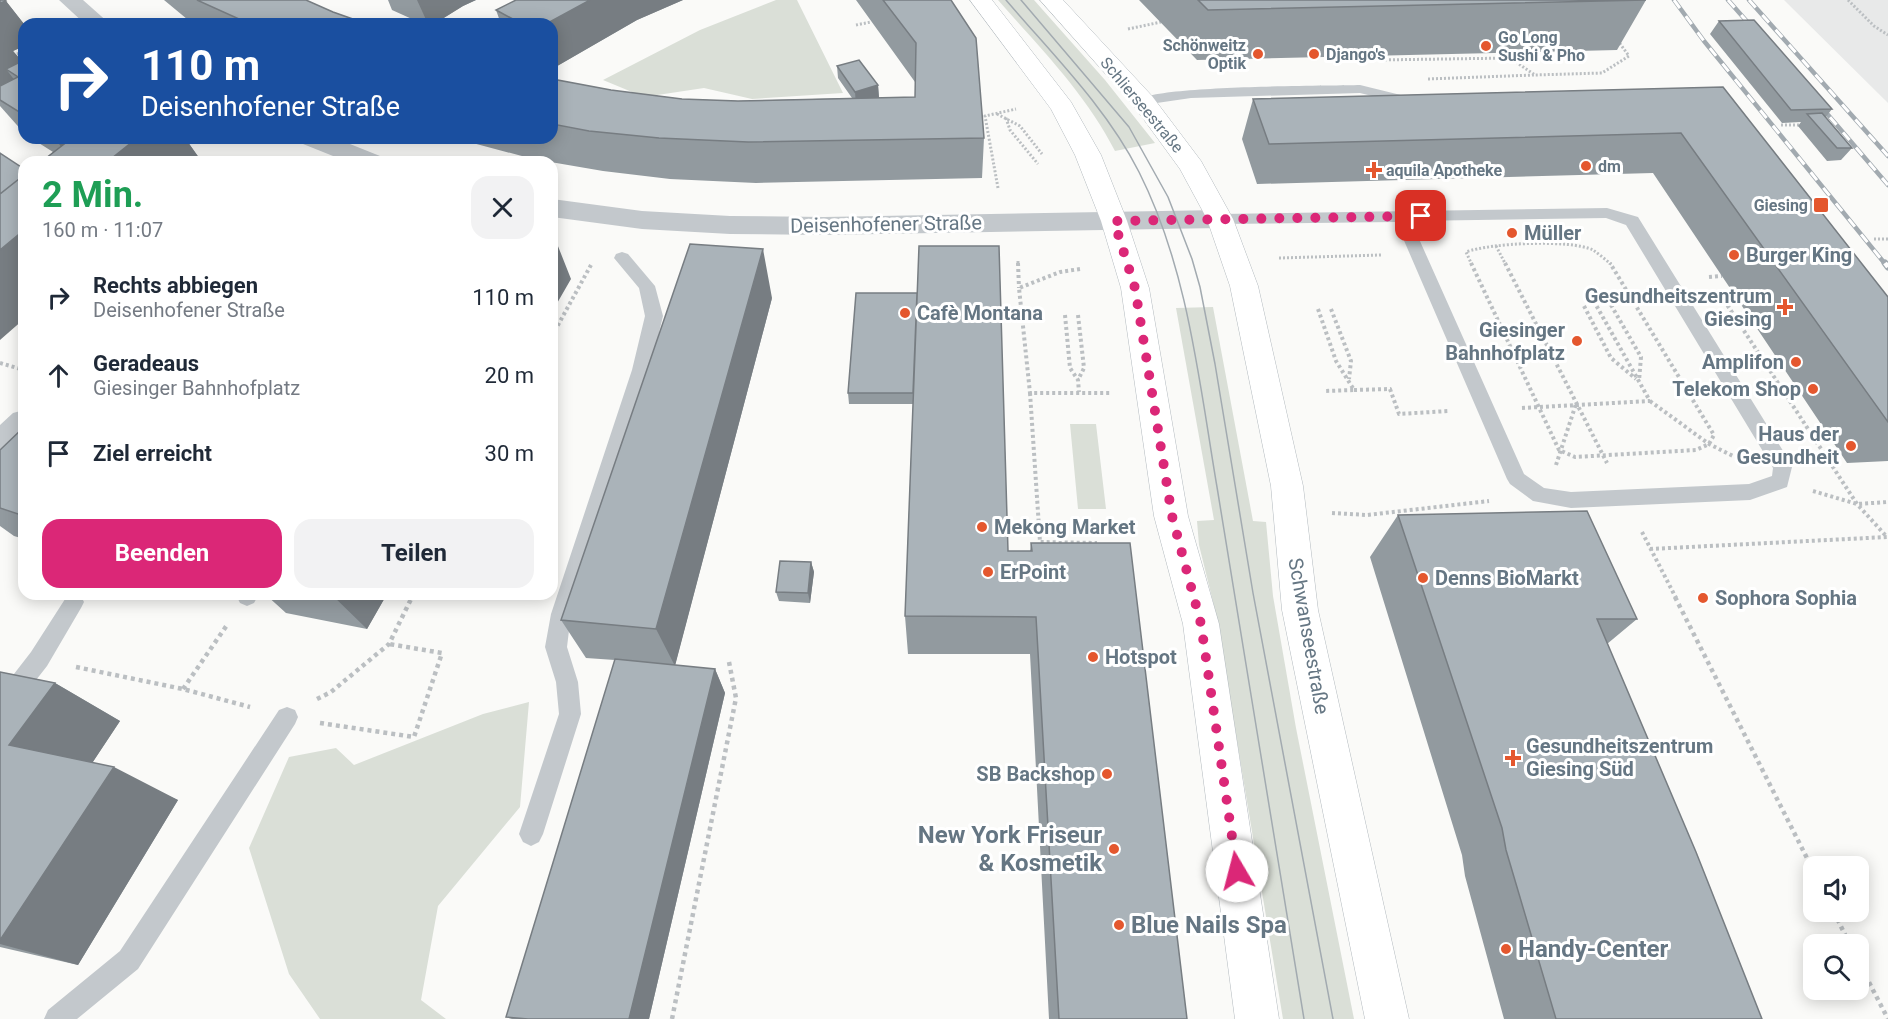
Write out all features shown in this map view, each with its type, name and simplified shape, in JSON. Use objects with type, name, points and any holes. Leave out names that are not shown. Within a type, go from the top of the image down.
[{"type":"main road","points":[[981,0],[1062,107],[1088,155],[1114,221],[1135,288],[1172,516],[1201,624],[1257,1019]]},
{"type":"main road","name":"Schlierseestraße","points":[[1051,0],[1143,101],[1192,167],[1220,219]]},
{"type":"main road","name":"Schwanseestraße","points":[[1220,219],[1244,286],[1287,486],[1300,610],[1387,1019]]},
{"type":"street","points":[[70,0],[92,18]]},
{"type":"street","points":[[306,156],[315,144]]},
{"type":"street","points":[[328,144],[357,156]]},
{"type":"street","name":"Deisenhofener Straße","points":[[558,209],[642,220],[730,225],[824,226],[1220,219]]},
{"type":"street","points":[[0,444],[18,428]]},
{"type":"lane","points":[[1143,101],[1191,94],[1360,89],[1408,100]]},
{"type":"lane","points":[[1220,219],[1401,216],[1607,213],[1632,221],[1783,466],[1780,481],[1750,492],[1571,500],[1540,495],[1517,479],[1401,216]]},
{"type":"lane","points":[[531,834],[570,714],[567,682],[556,647],[561,614],[641,370],[654,315],[647,286],[622,258]]},
{"type":"lane","points":[[0,709],[39,659],[74,602]]},
{"type":"lane","points":[[57,1019],[129,960],[286,717]]},
{"type":"path","points":[[1848,0],[1874,26],[1888,35]]},
{"type":"path","points":[[856,26],[872,22]]},
{"type":"path","points":[[1128,29],[1161,22]]},
{"type":"path","points":[[1408,100],[1413,79],[1602,73],[1629,56],[1615,37]]},
{"type":"path","points":[[8,57],[18,54]]},
{"type":"path","points":[[1374,60],[1510,58],[1535,75]]},
{"type":"path","points":[[998,188],[985,116],[1016,108]]},
{"type":"path","points":[[997,114],[1020,126],[1042,154]]},
{"type":"path","points":[[1006,118],[1010,130],[1038,164]]},
{"type":"path","points":[[1781,125],[1803,124],[1806,128]]},
{"type":"path","points":[[1481,215],[1806,856]]},
{"type":"path","points":[[1874,239],[1888,239]]},
{"type":"path","points":[[1474,271],[1553,433],[1553,443],[1561,453],[1575,457],[1696,450],[1709,444],[1714,435],[1611,264],[1592,250],[1570,244]]},
{"type":"path","points":[[1279,258],[1466,252]]},
{"type":"path","points":[[558,325],[596,256]]},
{"type":"path","points":[[1018,261],[1040,542],[1109,544]]},
{"type":"path","points":[[1019,288],[1060,272],[1080,269]]},
{"type":"path","points":[[1722,276],[1709,277],[1857,504],[1888,537]]},
{"type":"path","points":[[1596,305],[1639,382]]},
{"type":"path","points":[[1611,305],[1641,357],[1639,382]]},
{"type":"path","points":[[1584,306],[1611,358],[1639,382]]},
{"type":"path","points":[[1318,309],[1336,361],[1354,390],[1324,391]]},
{"type":"path","points":[[1331,309],[1351,361],[1349,380]]},
{"type":"path","points":[[1065,315],[1070,368],[1078,380],[1079,393]]},
{"type":"path","points":[[1078,315],[1084,368],[1078,380]]},
{"type":"path","points":[[0,363],[18,368]]},
{"type":"path","points":[[1030,393],[1117,393]]},
{"type":"path","points":[[1355,514],[1540,495],[1561,453],[1576,404]]},
{"type":"path","points":[[1857,504],[1888,502]]},
{"type":"path","points":[[1650,549],[1888,537]]},
{"type":"path","points":[[183,689],[245,600]]},
{"type":"path","points":[[286,717],[331,692],[389,644],[409,600]]},
{"type":"path","points":[[39,659],[183,689],[286,717],[414,737],[442,653],[389,644]]},
{"type":"path","points":[[672,1019],[736,698],[729,662]]},
{"type":"path","points":[[1869,982],[1888,1019]]},
{"type":"shaded area","points":[[776,0],[797,0],[843,93],[752,99],[704,88],[644,97],[603,80],[700,30]]},
{"type":"shaded area","points":[[998,0],[1034,0],[1105,80],[1155,143],[1115,151],[1076,91]]},
{"type":"shaded area","points":[[1784,0],[1888,0],[1888,103]]},
{"type":"shaded area","points":[[1213,307],[1253,521],[1266,522],[1273,596],[1296,728],[1354,1019],[1283,1019],[1216,614],[1199,545],[1197,521],[1214,520],[1176,308]]},
{"type":"shaded area","points":[[1070,424],[1096,424],[1106,509],[1078,509]]},
{"type":"shaded area","points":[[529,702],[520,807],[438,906],[421,1000],[446,1019],[320,1019],[289,974],[249,848],[289,757],[336,748],[354,765],[483,714]]},
{"type":"building","points":[[197,0],[306,0],[350,18],[237,18]]},
{"type":"building","points":[[516,0],[590,0],[557,18],[511,18],[496,10]]},
{"type":"building","points":[[883,0],[951,0],[976,38],[984,138],[748,142],[659,138],[589,131],[558,125],[558,80],[682,99],[738,101],[915,97],[916,43]]},
{"type":"building","points":[[1198,0],[1646,0],[1208,10]]},
{"type":"building","points":[[1754,20],[1832,109],[1791,110],[1719,21]]},
{"type":"building","points":[[859,60],[878,85],[855,92],[837,66]]},
{"type":"building","points":[[18,63],[18,77],[6,69]]},
{"type":"building","points":[[18,77],[18,111],[0,100],[0,86]]},
{"type":"building","points":[[1723,87],[1888,297],[1888,422],[1681,133],[1269,144],[1253,99]]},
{"type":"building","points":[[1822,113],[1852,148],[1837,148],[1807,114]]},
{"type":"building","points":[[64,144],[130,144],[114,156],[49,156]]},
{"type":"building","points":[[0,153],[18,165],[18,180],[0,194]]},
{"type":"building","points":[[18,180],[18,235],[0,250],[0,194]]},
{"type":"building","points":[[690,244],[763,249],[656,629],[561,620]]},
{"type":"building","points":[[919,246],[999,246],[1008,551],[1032,551],[1031,543],[1130,543],[1187,1019],[1059,1019],[1036,617],[905,616]]},
{"type":"building","points":[[856,293],[917,293],[913,393],[848,393]]},
{"type":"building","points":[[18,433],[18,514],[0,508],[0,450]]},
{"type":"building","points":[[1587,511],[1637,619],[1597,619],[1696,852],[1762,1019],[1556,1019],[1506,850],[1502,828],[1398,515]]},
{"type":"building","points":[[780,561],[811,562],[808,593],[776,592]]},
{"type":"building","points":[[615,659],[715,669],[629,1019],[506,1017]]},
{"type":"building","points":[[0,672],[55,683],[9,745],[114,767],[0,940]]},
{"type":"tram line","points":[[1006,0],[1078,82],[1111,125],[1139,172],[1156,209],[1169,247],[1190,326],[1197,366],[1304,1019]]},
{"type":"tram line","points":[[1021,0],[1129,127],[1168,197],[1192,259],[1200,287],[1215,364],[1253,593],[1333,1019]]},
{"type":"railway","points":[[1674,0],[1704,41],[1886,265]]},
{"type":"railway","points":[[1728,0],[1758,34]]},
{"type":"railway","points":[[1749,0],[1888,156]]},
{"type":"railway","points":[[1817,102],[1888,185]]},
{"type":"railway","points":[[1885,263],[1888,267]]},
{"type":"place","name":"Go Long Sushi & Pho","points":[[1486,46]]},
{"type":"place","name":"Schönweitz Optik","points":[[1258,54]]},
{"type":"place","name":"Django's","points":[[1314,54]]},
{"type":"place","name":"dm","points":[[1586,166]]},
{"type":"place","name":"aquila Apotheke","points":[[1374,170]]},
{"type":"place","name":"Giesing","points":[[1821,205]]},
{"type":"place","name":"Müller","points":[[1512,233]]},
{"type":"place","name":"Burger King","points":[[1734,255]]},
{"type":"place","name":"Gesundheitszentrum Giesing","points":[[1785,307]]},
{"type":"place","name":"Cafè Montana","points":[[905,313]]},
{"type":"place","name":"Giesinger Bahnhofplatz","points":[[1577,341]]},
{"type":"place","name":"Amplifon","points":[[1796,362]]},
{"type":"place","name":"Telekom Shop","points":[[1813,389]]},
{"type":"place","name":"Haus der Gesundheit","points":[[1851,446]]},
{"type":"place","name":"Mekong Market","points":[[982,527]]},
{"type":"place","name":"ErPoint","points":[[988,572]]},
{"type":"place","name":"Denns BioMarkt","points":[[1423,578]]},
{"type":"place","name":"Sophora Sophia","points":[[1703,598]]},
{"type":"place","name":"Hotspot","points":[[1093,657]]},
{"type":"place","name":"Gesundheitszentrum Giesing Süd","points":[[1513,758]]},
{"type":"place","name":"SB Backshop","points":[[1107,774]]},
{"type":"place","name":"New York Friseur & Kosmetik","points":[[1114,849]]},
{"type":"place","name":"Blue Nails Spa","points":[[1119,925]]},
{"type":"place","name":"Handy-Center","points":[[1506,949]]},
{"type":"route","points":[[1237,871],[1201,624],[1172,516],[1135,288],[1114,221],[1421,216]]}]
